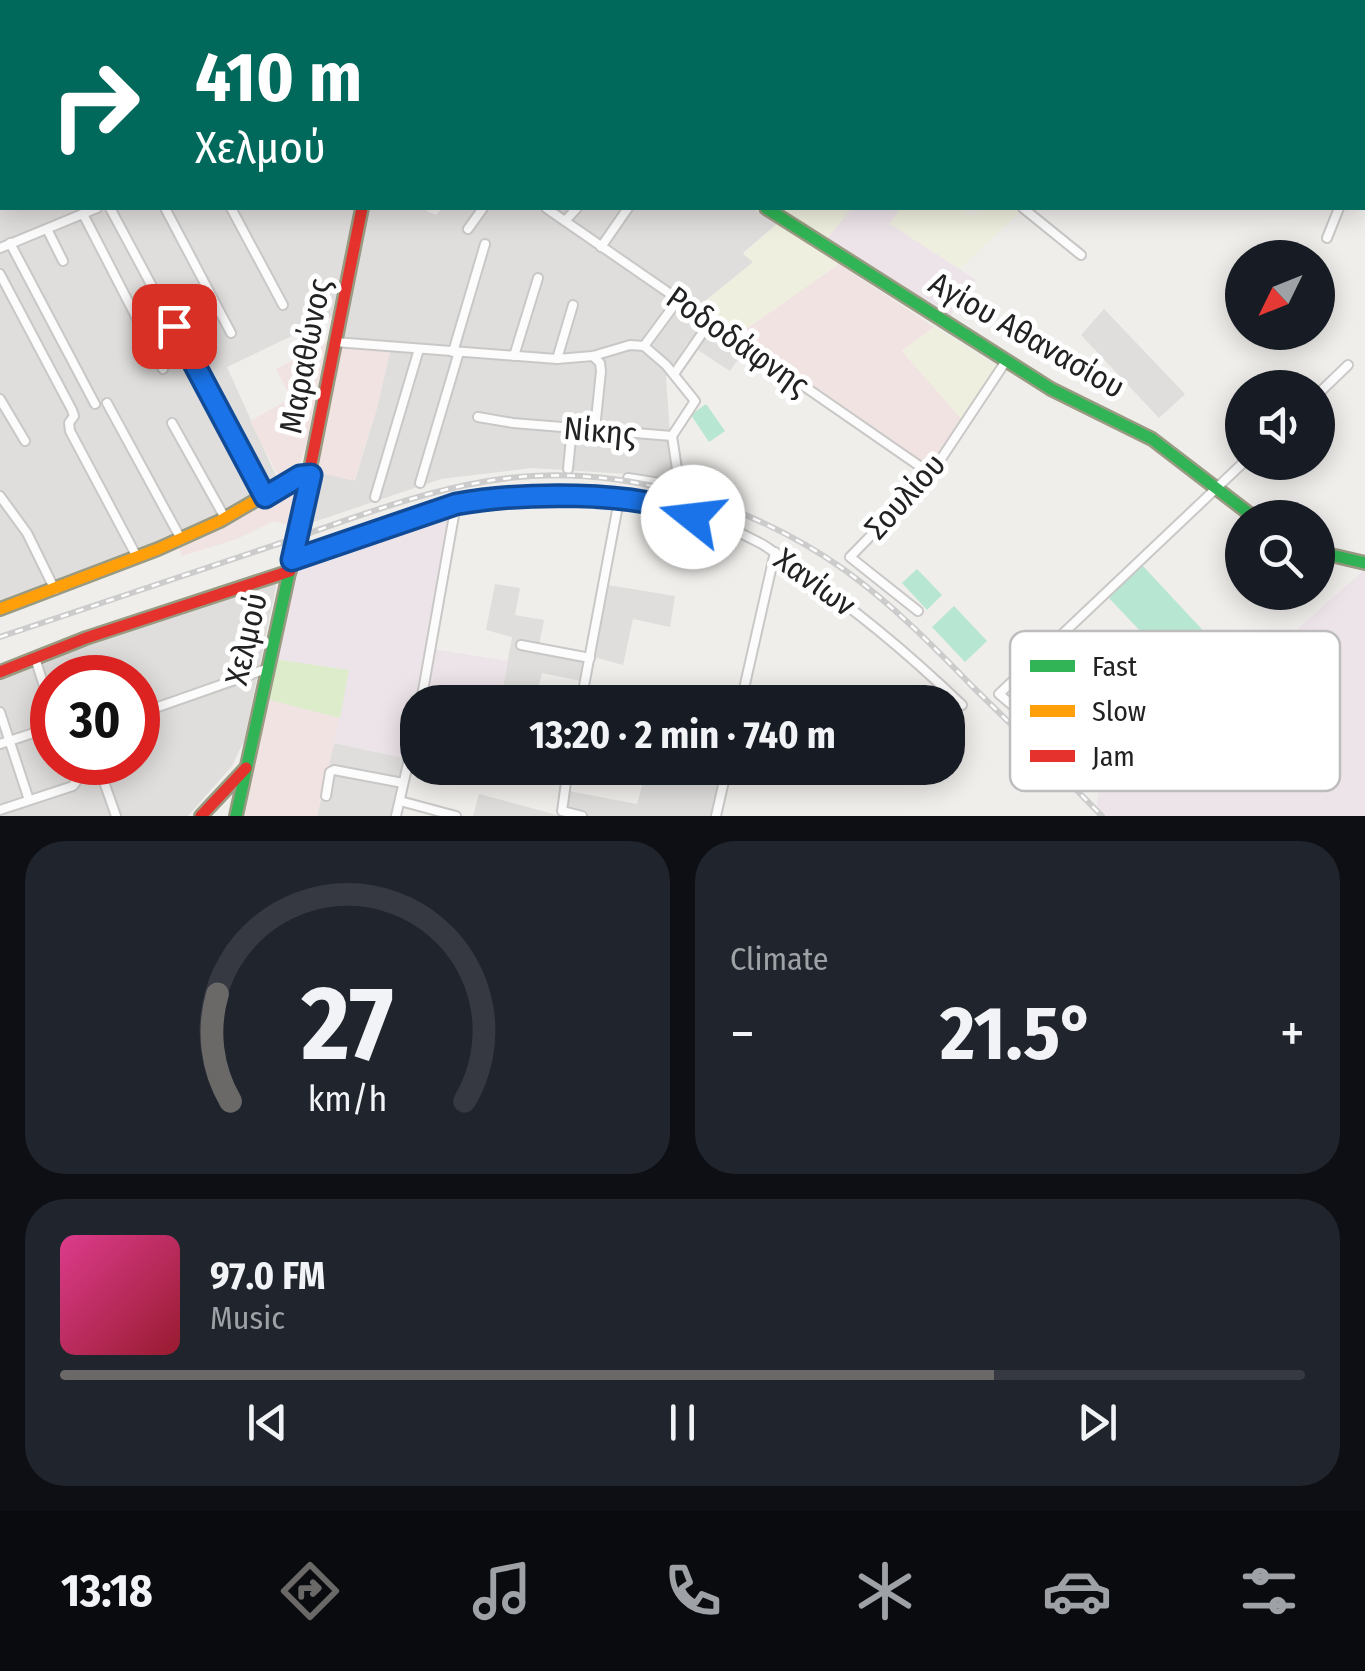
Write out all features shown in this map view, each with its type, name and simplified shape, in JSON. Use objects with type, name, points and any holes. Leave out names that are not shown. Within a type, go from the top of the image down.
[{"type":"main road","name":"Μαραθώνος","points":[[0,610],[181,539],[300,476],[311,475],[362,210]]},
{"type":"main road","name":"Αγίου Αθανασίου","points":[[769,210],[1051,389],[1152,438],[1234,500]]},
{"type":"main road","name":"Χελμού","points":[[236,816],[311,475]]},
{"type":"main road","points":[[1335,556],[1365,563]]},
{"type":"main road","points":[[43,655],[292,560]]},
{"type":"main road","points":[[0,672],[30,660]]},
{"type":"main road","points":[[201,816],[246,768]]},
{"type":"street","points":[[0,248],[92,210]]},
{"type":"street","points":[[111,210],[265,497]]},
{"type":"street","points":[[166,210],[231,333]]},
{"type":"street","points":[[232,210],[283,305]]},
{"type":"street","points":[[468,229],[482,210]]},
{"type":"street","name":"Ροδοδάφνης","points":[[549,210],[930,474]]},
{"type":"street","points":[[565,221],[574,210]]},
{"type":"street","points":[[602,247],[627,210]]},
{"type":"street","points":[[1025,210],[1081,255]]},
{"type":"street","points":[[1328,238],[1337,210]]},
{"type":"street","points":[[82,214],[163,369]]},
{"type":"street","points":[[47,229],[63,261]]},
{"type":"street","points":[[10,243],[95,404]]},
{"type":"street","points":[[420,483],[485,244]]},
{"type":"street","points":[[0,274],[72,410],[70,431],[138,557]]},
{"type":"street","points":[[514,356],[538,278]]},
{"type":"street","points":[[334,342],[557,359],[593,356],[630,345],[644,346],[678,300]]},
{"type":"street","points":[[557,359],[573,305]]},
{"type":"street","points":[[674,374],[710,322]]},
{"type":"street","name":"Νίκης","points":[[478,417],[672,436],[695,402],[674,374],[644,346]]},
{"type":"street","points":[[375,497],[419,349]]},
{"type":"street","points":[[593,356],[600,363],[601,372],[595,429]]},
{"type":"street","name":"Σουλίου","points":[[918,611],[850,556],[930,474],[1006,361]]},
{"type":"street","points":[[1335,378],[1348,365]]},
{"type":"street","points":[[0,399],[25,442]]},
{"type":"street","points":[[106,403],[181,539]]},
{"type":"street","points":[[172,422],[226,518]]},
{"type":"street","points":[[568,469],[572,428]]},
{"type":"street","points":[[628,478],[677,484],[680,479],[672,436]]},
{"type":"street","points":[[1065,631],[1225,480]]},
{"type":"street","points":[[0,496],[4,508],[27,534],[55,590]]},
{"type":"street","name":"Χανίων","points":[[292,560],[456,504],[520,497],[619,500],[679,510],[775,552],[887,635],[941,685]]},
{"type":"street","points":[[584,685],[619,500]]},
{"type":"street","points":[[424,685],[456,504]]},
{"type":"street","points":[[745,685],[775,552]]},
{"type":"street","points":[[521,645],[590,658]]},
{"type":"street","points":[[160,706],[266,669]]},
{"type":"street","points":[[1010,683],[998,694],[1010,704]]},
{"type":"street","points":[[0,712],[5,742],[29,800]]},
{"type":"street","points":[[5,742],[30,734]]},
{"type":"street","points":[[326,796],[330,772],[334,770],[400,782]]},
{"type":"street","points":[[0,810],[74,785]]},
{"type":"street","points":[[106,785],[116,816]]},
{"type":"street","points":[[396,816],[403,785]]},
{"type":"street","points":[[566,785],[562,811],[582,816]]},
{"type":"street","points":[[716,816],[723,785]]},
{"type":"street","points":[[400,801],[456,816]]},
{"type":"street","points":[[18,804],[22,816]]},
{"type":"shaded area","points":[[0,210],[358,210],[336,315],[227,367],[282,489],[0,614]]},
{"type":"shaded area","points":[[369,210],[425,210],[436,215],[440,210],[755,210],[777,224],[743,253],[754,262],[690,313],[744,351],[730,371],[687,343],[666,377],[673,477],[532,468],[441,479],[302,526],[313,471],[355,480],[392,342],[340,337]]},
{"type":"shaded area","points":[[850,210],[899,210],[890,224],[976,280],[949,318],[826,240]]},
{"type":"shaded area","points":[[839,264],[934,327],[902,351],[963,421],[931,470],[736,336]]},
{"type":"shaded area","points":[[1104,309],[1185,394],[1159,418],[1081,335]]},
{"type":"shaded area","points":[[327,342],[301,461],[280,479],[250,421],[291,398],[276,369]]},
{"type":"shaded area","points":[[339,347],[390,352],[354,481],[313,471]]},
{"type":"shaded area","points":[[292,488],[288,525],[274,521],[237,539],[182,556],[177,544],[282,489]]},
{"type":"shaded area","points":[[450,513],[426,648],[508,661],[503,685],[400,685],[400,757],[334,743],[348,670],[274,659],[293,566]]},
{"type":"shaded area","points":[[1365,569],[1365,816],[1096,816],[1098,791],[1340,791],[1340,631],[1295,631],[1319,610],[1335,610],[1335,596]]},
{"type":"shaded area","points":[[278,577],[244,741],[232,766],[188,816],[0,816],[0,677],[30,664],[30,785],[160,785],[160,655],[53,655]]},
{"type":"shaded area","points":[[495,584],[520,588],[515,615],[544,620],[538,651],[584,660],[581,681],[542,673],[539,685],[503,685],[512,637],[486,630]]},
{"type":"shaded area","points":[[608,585],[675,596],[670,627],[633,619],[623,665],[594,657]]},
{"type":"shaded area","points":[[266,699],[340,718],[317,816],[245,816]]},
{"type":"shaded area","points":[[334,743],[400,757],[393,816],[317,816]]},
{"type":"shaded area","points":[[642,785],[718,785],[711,816],[473,816],[479,794],[557,815],[563,790],[637,804]]},
{"type":"green space","points":[[780,210],[850,210],[826,240]]},
{"type":"green space","points":[[899,210],[964,210],[971,216],[978,210],[1020,212],[960,269],[890,224]]},
{"type":"green space","points":[[777,224],[839,264],[736,336],[697,308],[753,262],[743,254]]},
{"type":"green space","points":[[934,327],[997,366],[963,421],[902,351]]},
{"type":"green space","points":[[706,404],[725,431],[709,442],[691,415]]},
{"type":"green space","points":[[1141,564],[1204,631],[1140,631],[1107,596]]},
{"type":"green space","points":[[917,569],[942,595],[927,610],[902,583]]},
{"type":"green space","points":[[954,606],[987,641],[965,662],[932,627]]},
{"type":"green space","points":[[274,659],[349,670],[340,718],[266,699]]},
{"type":"railway","points":[[0,637],[433,493],[488,481],[581,476],[676,492],[765,524],[807,546],[846,571],[912,626],[1010,724]]},
{"type":"railway","points":[[1077,791],[1102,816]]},
{"type":"traffic: fast","points":[[769,210],[1051,389],[1152,439],[1232,500]]},
{"type":"traffic: fast","points":[[236,816],[294,550]]},
{"type":"traffic: fast","points":[[1335,556],[1365,563]]},
{"type":"traffic: slow","points":[[0,609],[158,549],[220,521],[287,482],[311,475]]},
{"type":"traffic: slow","points":[[294,550],[297,534]]},
{"type":"traffic: jam","points":[[297,534],[362,210]]},
{"type":"traffic: jam","points":[[0,672],[86,638],[290,571]]},
{"type":"traffic: jam","points":[[201,816],[246,768]]},
{"type":"route","points":[[174,326],[265,497],[300,476],[311,475],[292,560],[477,500],[619,500],[679,510],[693,517]]}]
